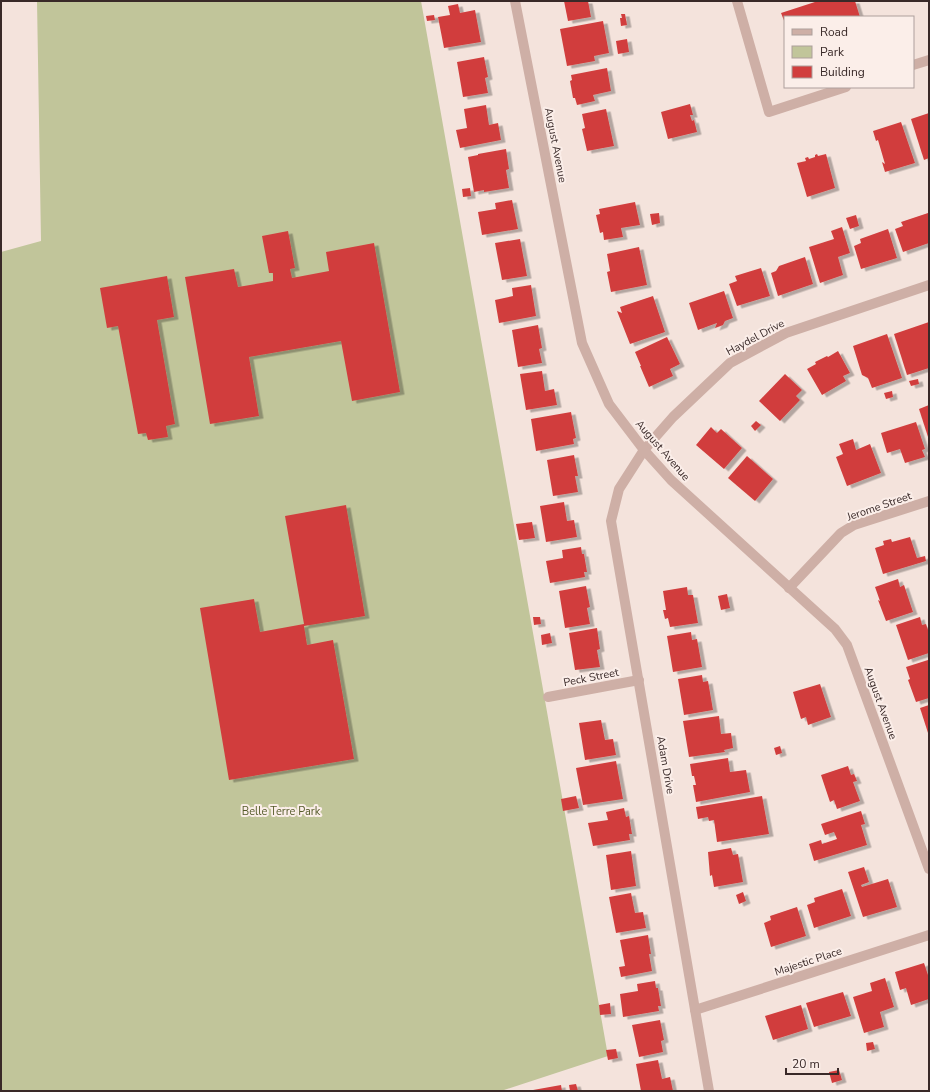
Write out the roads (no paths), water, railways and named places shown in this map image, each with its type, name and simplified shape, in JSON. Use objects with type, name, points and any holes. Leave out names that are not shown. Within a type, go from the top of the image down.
[{"type":"street","name":"August Avenue","points":[[515,1],[582,343],[609,404],[644,450],[671,480],[835,629],[848,645],[929,869]]},
{"type":"street","points":[[737,1],[768,112],[843,88]]},
{"type":"street","points":[[914,66],[929,60]]},
{"type":"street","name":"Haydel Drive","points":[[644,450],[673,417],[730,363],[786,333],[929,285]]},
{"type":"street","name":"Adam Drive","points":[[644,450],[619,489],[612,521],[709,1091]]},
{"type":"street","name":"Jerome Street","points":[[789,588],[841,533],[854,525],[929,501]]},
{"type":"street","name":"Peck Street","points":[[548,697],[639,680]]},
{"type":"street","name":"Majestic Place","points":[[695,1010],[929,934]]},
{"type":"park label","name":"Belle Terre Park","points":[[281,811]]}]
